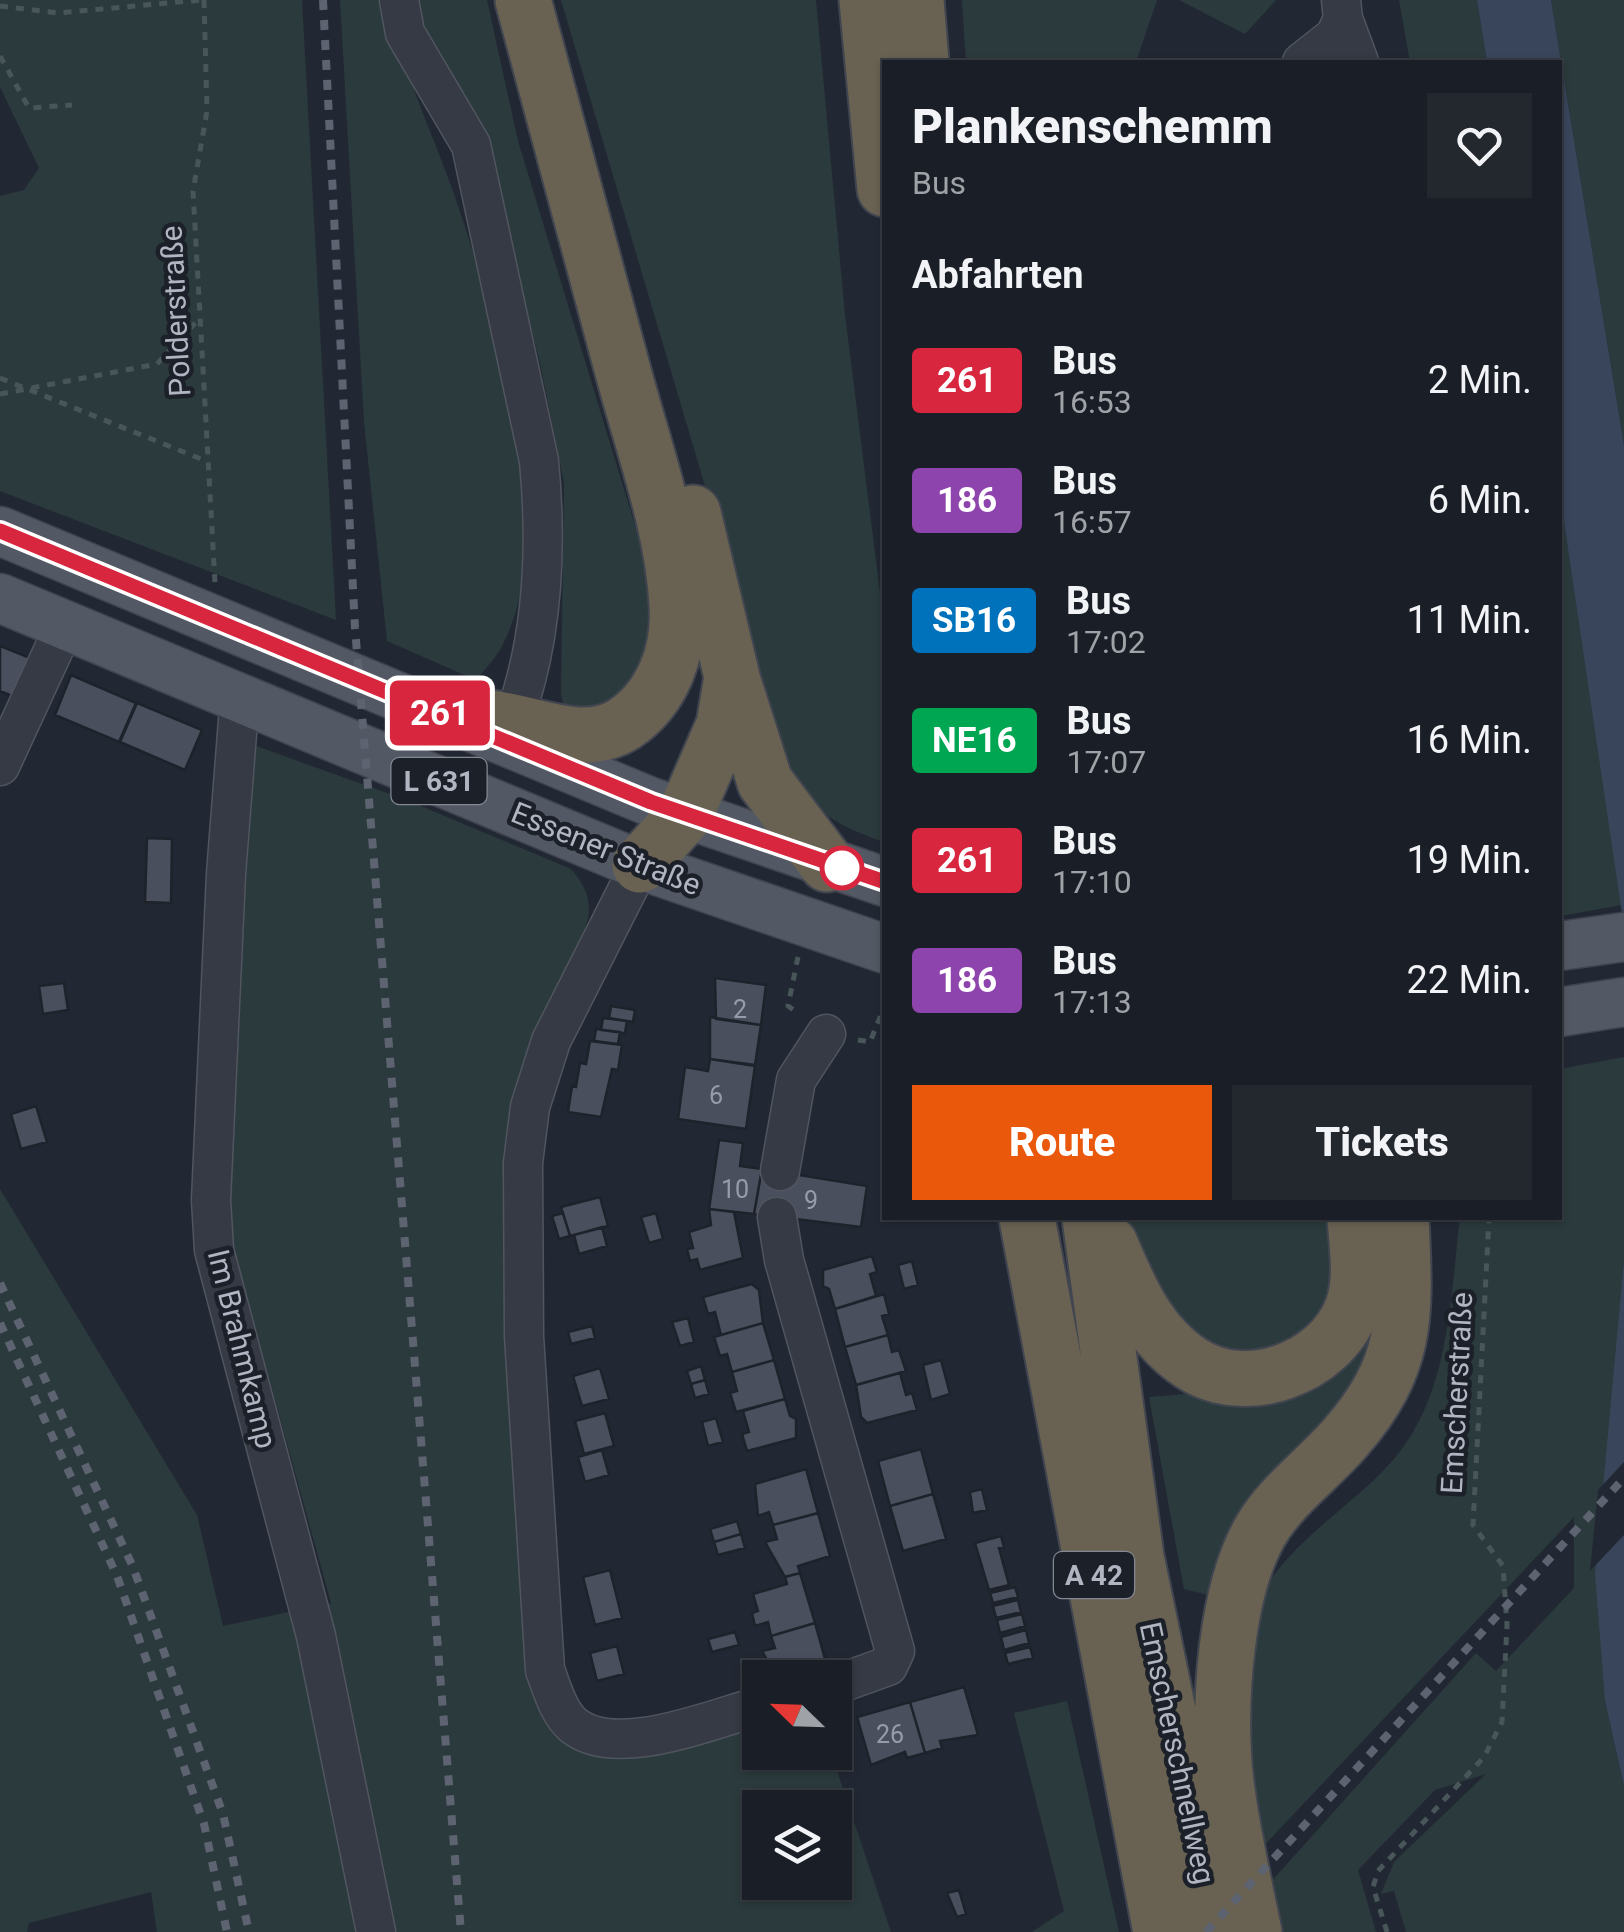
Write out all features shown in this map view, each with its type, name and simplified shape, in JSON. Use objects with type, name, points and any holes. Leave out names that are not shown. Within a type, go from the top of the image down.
[{"type":"highway","points":[[455,720],[482,714],[586,738],[621,726],[652,702],[673,658],[678,606],[658,500],[523,0]]},
{"type":"highway","points":[[549,0],[712,580],[732,677],[765,782],[827,864]]},
{"type":"highway","points":[[866,0],[882,159]]},
{"type":"highway","points":[[916,0],[921,60]]},
{"type":"highway","points":[[658,500],[684,563],[698,624],[686,722],[668,809]]},
{"type":"highway","points":[[640,865],[668,809],[724,724],[732,677]]},
{"type":"highway","name":"A 42","points":[[1027,1220],[1161,1932]]},
{"type":"highway","name":"Emscherschnellweg","points":[[1090,1220],[1136,1558],[1214,1932]]},
{"type":"highway","points":[[1102,1220],[1136,1304],[1169,1346],[1208,1372],[1240,1378],[1284,1372],[1309,1360],[1331,1344],[1346,1324],[1360,1278],[1354,1220]]},
{"type":"highway","points":[[1254,1932],[1226,1781],[1224,1724],[1235,1604],[1246,1562],[1266,1522],[1344,1439],[1389,1377],[1404,1304],[1401,1220]]},
{"type":"main road","name":"Essener Straße","points":[[0,531],[668,809],[882,881]]},
{"type":"main road","name":"Essener Straße","points":[[0,598],[640,865],[882,948]]},
{"type":"street","points":[[399,0],[405,32],[470,145],[539,461],[544,512],[540,596],[513,721]]},
{"type":"street","points":[[1305,60],[1335,36],[1342,10]]},
{"type":"street","points":[[1342,10],[1359,60]]},
{"type":"street","points":[[0,766],[65,624]]},
{"type":"street","name":"Im Brahmkamp","points":[[240,695],[225,893],[212,1200],[214,1250],[316,1636],[376,1932]]},
{"type":"street","points":[[640,865],[551,1041],[530,1106],[523,1163],[524,1336],[545,1670],[560,1709],[574,1726],[603,1739],[632,1740],[742,1711]]},
{"type":"street","points":[[780,1171],[796,1080],[826,1034]]},
{"type":"street","points":[[776,1217],[784,1260],[895,1651],[888,1666],[852,1679]]},
{"type":"path","points":[[0,6],[58,13],[203,0]]},
{"type":"path","name":"Polderstraße","points":[[203,0],[208,110],[193,192],[218,621]]},
{"type":"path","points":[[0,56],[29,108],[72,105]]},
{"type":"path","points":[[0,394],[158,364],[198,320]]},
{"type":"path","points":[[0,378],[207,461]]},
{"type":"path","name":"Emscherstraße","points":[[1388,1932],[1373,1887],[1378,1871],[1484,1757],[1502,1722],[1507,1625],[1503,1566],[1473,1525],[1489,1220]]},
{"type":"shaded area","points":[[0,0],[302,0],[336,620],[0,491],[0,196],[24,190],[39,168],[0,87]]},
{"type":"shaded area","points":[[340,0],[391,0],[409,76],[454,194],[487,298],[516,419],[526,541],[520,596],[503,644],[476,680],[387,641],[364,422]]},
{"type":"shaded area","points":[[413,0],[487,0],[518,141],[645,558],[654,618],[651,671],[616,706],[565,709],[561,695],[564,483],[540,363],[481,131],[417,19]]},
{"type":"shaded area","points":[[561,0],[816,0],[845,315],[882,608],[882,841],[827,815],[806,795],[788,766]]},
{"type":"shaded area","points":[[962,0],[1157,0],[1137,60],[966,60]]},
{"type":"shaded area","points":[[1179,0],[1276,0],[1245,34]]},
{"type":"shaded area","points":[[1399,0],[1477,0],[1487,60],[1410,60]]},
{"type":"shaded area","points":[[1551,0],[1624,0],[1624,445],[1562,60]]},
{"type":"shaded area","points":[[1562,508],[1622,905],[1562,916]]},
{"type":"shaded area","points":[[248,743],[409,801],[571,869],[583,886],[589,910],[581,938],[590,947],[539,1035],[535,1673],[580,1737],[596,1753],[609,1758],[651,1754],[742,1728],[742,1770],[837,1770],[843,1790],[742,1790],[742,1900],[852,1900],[852,1816],[891,1932],[157,1932],[151,1892],[29,1923],[27,1932],[0,1932],[0,1189],[197,1515],[223,1626],[331,1603],[228,1229]]},
{"type":"shaded area","points":[[1624,1057],[1624,1260],[1614,1384],[1605,1701],[1624,1786],[1624,1932],[1406,1932],[1394,1891],[1381,1894],[1394,1862],[1486,1774],[1435,1790],[1358,1870],[1376,1932],[1269,1932],[1261,1893],[1476,1653],[1496,1671],[1574,1588],[1574,1517],[1257,1853],[1242,1693],[1245,1632],[1252,1611],[1278,1569],[1381,1473],[1404,1446],[1421,1417],[1442,1354],[1460,1220],[1562,1220],[1562,1069]]},
{"type":"shaded area","points":[[1128,1220],[1331,1220],[1340,1275],[1314,1327],[1251,1358],[1196,1343],[1138,1258]]},
{"type":"shaded area","points":[[1363,1313],[1375,1332],[1358,1385],[1212,1596],[1184,1589],[1149,1397],[1235,1390]]},
{"type":"shaded area","points":[[1067,1701],[1119,1932],[1032,1932],[1064,1911],[1014,1713]]},
{"type":"water","points":[[1477,0],[1551,0],[1561,60],[1487,60]]},
{"type":"water","points":[[1562,67],[1624,445],[1624,927],[1562,508]]},
{"type":"water","points":[[1624,1260],[1624,1786],[1605,1701],[1595,1574]]},
{"type":"pier","points":[[1624,1462],[1624,1535],[1590,1571],[1598,1490]]},
{"type":"building","points":[[0,646],[40,662],[24,701],[0,691]]},
{"type":"building","points":[[71,675],[136,703],[119,742],[55,715]]},
{"type":"building","points":[[137,703],[202,730],[185,770],[120,742]]},
{"type":"building","points":[[147,838],[172,839],[171,903],[145,902]]},
{"type":"building","points":[[715,978],[766,985],[761,1025],[716,1019]]},
{"type":"building","points":[[64,983],[68,1010],[43,1014],[39,986]]},
{"type":"building","points":[[611,1006],[635,1010],[633,1022],[609,1018]]},
{"type":"building","points":[[710,1017],[761,1025],[755,1065],[710,1059]]},
{"type":"building","points":[[603,1018],[627,1021],[625,1033],[601,1030]]},
{"type":"building","points":[[596,1029],[620,1032],[618,1044],[594,1041]]},
{"type":"building","points":[[590,1041],[622,1045],[618,1070],[612,1069],[601,1117],[568,1112],[572,1086],[576,1087],[580,1063],[586,1064]]},
{"type":"building","points":[[710,1059],[755,1066],[746,1129],[678,1119],[685,1067],[708,1071]]},
{"type":"building","points":[[36,1106],[47,1142],[21,1149],[11,1114]]},
{"type":"building","points":[[719,1140],[743,1143],[740,1166],[762,1169],[754,1214],[709,1209]]},
{"type":"building","points":[[762,1169],[867,1186],[861,1227],[754,1214]]},
{"type":"building","points":[[600,1197],[608,1226],[570,1236],[561,1207]]},
{"type":"building","points":[[709,1209],[734,1212],[743,1258],[700,1270],[697,1259],[690,1261],[687,1249],[693,1248],[689,1232],[711,1225]]},
{"type":"building","points":[[563,1213],[570,1236],[559,1239],[552,1216]]},
{"type":"building","points":[[656,1213],[663,1239],[649,1243],[641,1217]]},
{"type":"building","points":[[602,1227],[607,1246],[579,1254],[574,1235]]},
{"type":"building","points":[[872,1256],[877,1272],[870,1274],[876,1296],[835,1309],[829,1289],[823,1286],[823,1270]]},
{"type":"building","points":[[912,1261],[918,1285],[904,1289],[898,1265]]},
{"type":"building","points":[[752,1284],[759,1290],[763,1323],[721,1335],[715,1312],[708,1314],[703,1297]]},
{"type":"building","points":[[884,1294],[889,1314],[882,1316],[888,1335],[845,1347],[835,1309]]},
{"type":"building","points":[[688,1318],[694,1342],[680,1346],[672,1322]]},
{"type":"building","points":[[763,1323],[774,1360],[732,1372],[727,1354],[720,1356],[714,1337]]},
{"type":"building","points":[[592,1326],[595,1338],[571,1344],[568,1332]]},
{"type":"building","points":[[888,1335],[892,1352],[899,1350],[906,1371],[856,1385],[845,1347]]},
{"type":"building","points":[[774,1360],[785,1399],[736,1412],[730,1393],[737,1391],[732,1372]]},
{"type":"building","points":[[941,1360],[950,1394],[931,1400],[923,1365]]},
{"type":"building","points":[[701,1366],[705,1380],[691,1384],[687,1371]]},
{"type":"building","points":[[600,1368],[609,1399],[582,1406],[573,1376]]},
{"type":"building","points":[[900,1373],[906,1395],[912,1393],[917,1410],[867,1423],[861,1417],[856,1385]]},
{"type":"building","points":[[705,1380],[709,1394],[695,1398],[691,1384]]},
{"type":"building","points":[[785,1399],[790,1416],[796,1419],[796,1438],[747,1451],[742,1434],[749,1432],[743,1411]]},
{"type":"building","points":[[605,1413],[614,1446],[584,1454],[575,1421]]},
{"type":"building","points":[[716,1418],[723,1442],[708,1446],[702,1422]]},
{"type":"building","points":[[921,1449],[933,1494],[890,1506],[878,1461]]},
{"type":"building","points":[[602,1450],[609,1475],[585,1482],[578,1457]]},
{"type":"building","points":[[806,1469],[818,1513],[773,1525],[769,1512],[758,1516],[755,1484]]},
{"type":"building","points":[[982,1489],[987,1510],[973,1513],[970,1492]]},
{"type":"building","points":[[933,1494],[946,1539],[903,1551],[890,1506]]},
{"type":"building","points":[[818,1513],[830,1556],[798,1566],[800,1573],[785,1577],[765,1542],[777,1539],[773,1525]]},
{"type":"building","points":[[737,1521],[741,1534],[714,1542],[710,1529]]},
{"type":"building","points":[[741,1534],[745,1548],[718,1555],[714,1542]]},
{"type":"building","points":[[1001,1536],[1004,1547],[999,1548],[1009,1585],[989,1590],[975,1543]]},
{"type":"building","points":[[610,1570],[622,1618],[595,1625],[583,1577]]},
{"type":"building","points":[[800,1573],[815,1623],[771,1636],[768,1622],[755,1626],[752,1613],[758,1611],[753,1594],[787,1584],[785,1577]]},
{"type":"building","points":[[1015,1587],[1018,1597],[993,1603],[990,1593]]},
{"type":"building","points":[[1018,1600],[1021,1612],[996,1618],[993,1606]]},
{"type":"building","points":[[1022,1614],[1025,1626],[1000,1633],[997,1620]]},
{"type":"building","points":[[815,1623],[825,1660],[767,1660],[762,1651],[775,1648],[771,1636]]},
{"type":"building","points":[[1026,1630],[1029,1643],[1004,1650],[1001,1637]]},
{"type":"building","points":[[735,1632],[739,1645],[712,1652],[708,1639]]},
{"type":"building","points":[[617,1646],[624,1674],[597,1681],[590,1653]]},
{"type":"building","points":[[1030,1647],[1033,1658],[1008,1664],[1005,1653]]},
{"type":"building","points":[[964,1687],[978,1735],[940,1741],[942,1748],[925,1753],[910,1702]]},
{"type":"building","points":[[910,1702],[925,1753],[907,1758],[905,1752],[871,1765],[857,1717]]},
{"type":"building","points":[[959,1890],[966,1914],[957,1917],[947,1893]]},
{"type":"railway","points":[[323,0],[355,628],[461,1932]]},
{"type":"railway","points":[[0,1283],[133,1567],[223,1814],[249,1932]]},
{"type":"railway","points":[[0,1323],[117,1576],[204,1824],[227,1932]]},
{"type":"railway","points":[[1206,1932],[1624,1478]]},
{"type":"bus line","name":"261","points":[[0,531],[651,802],[882,881]]}]
